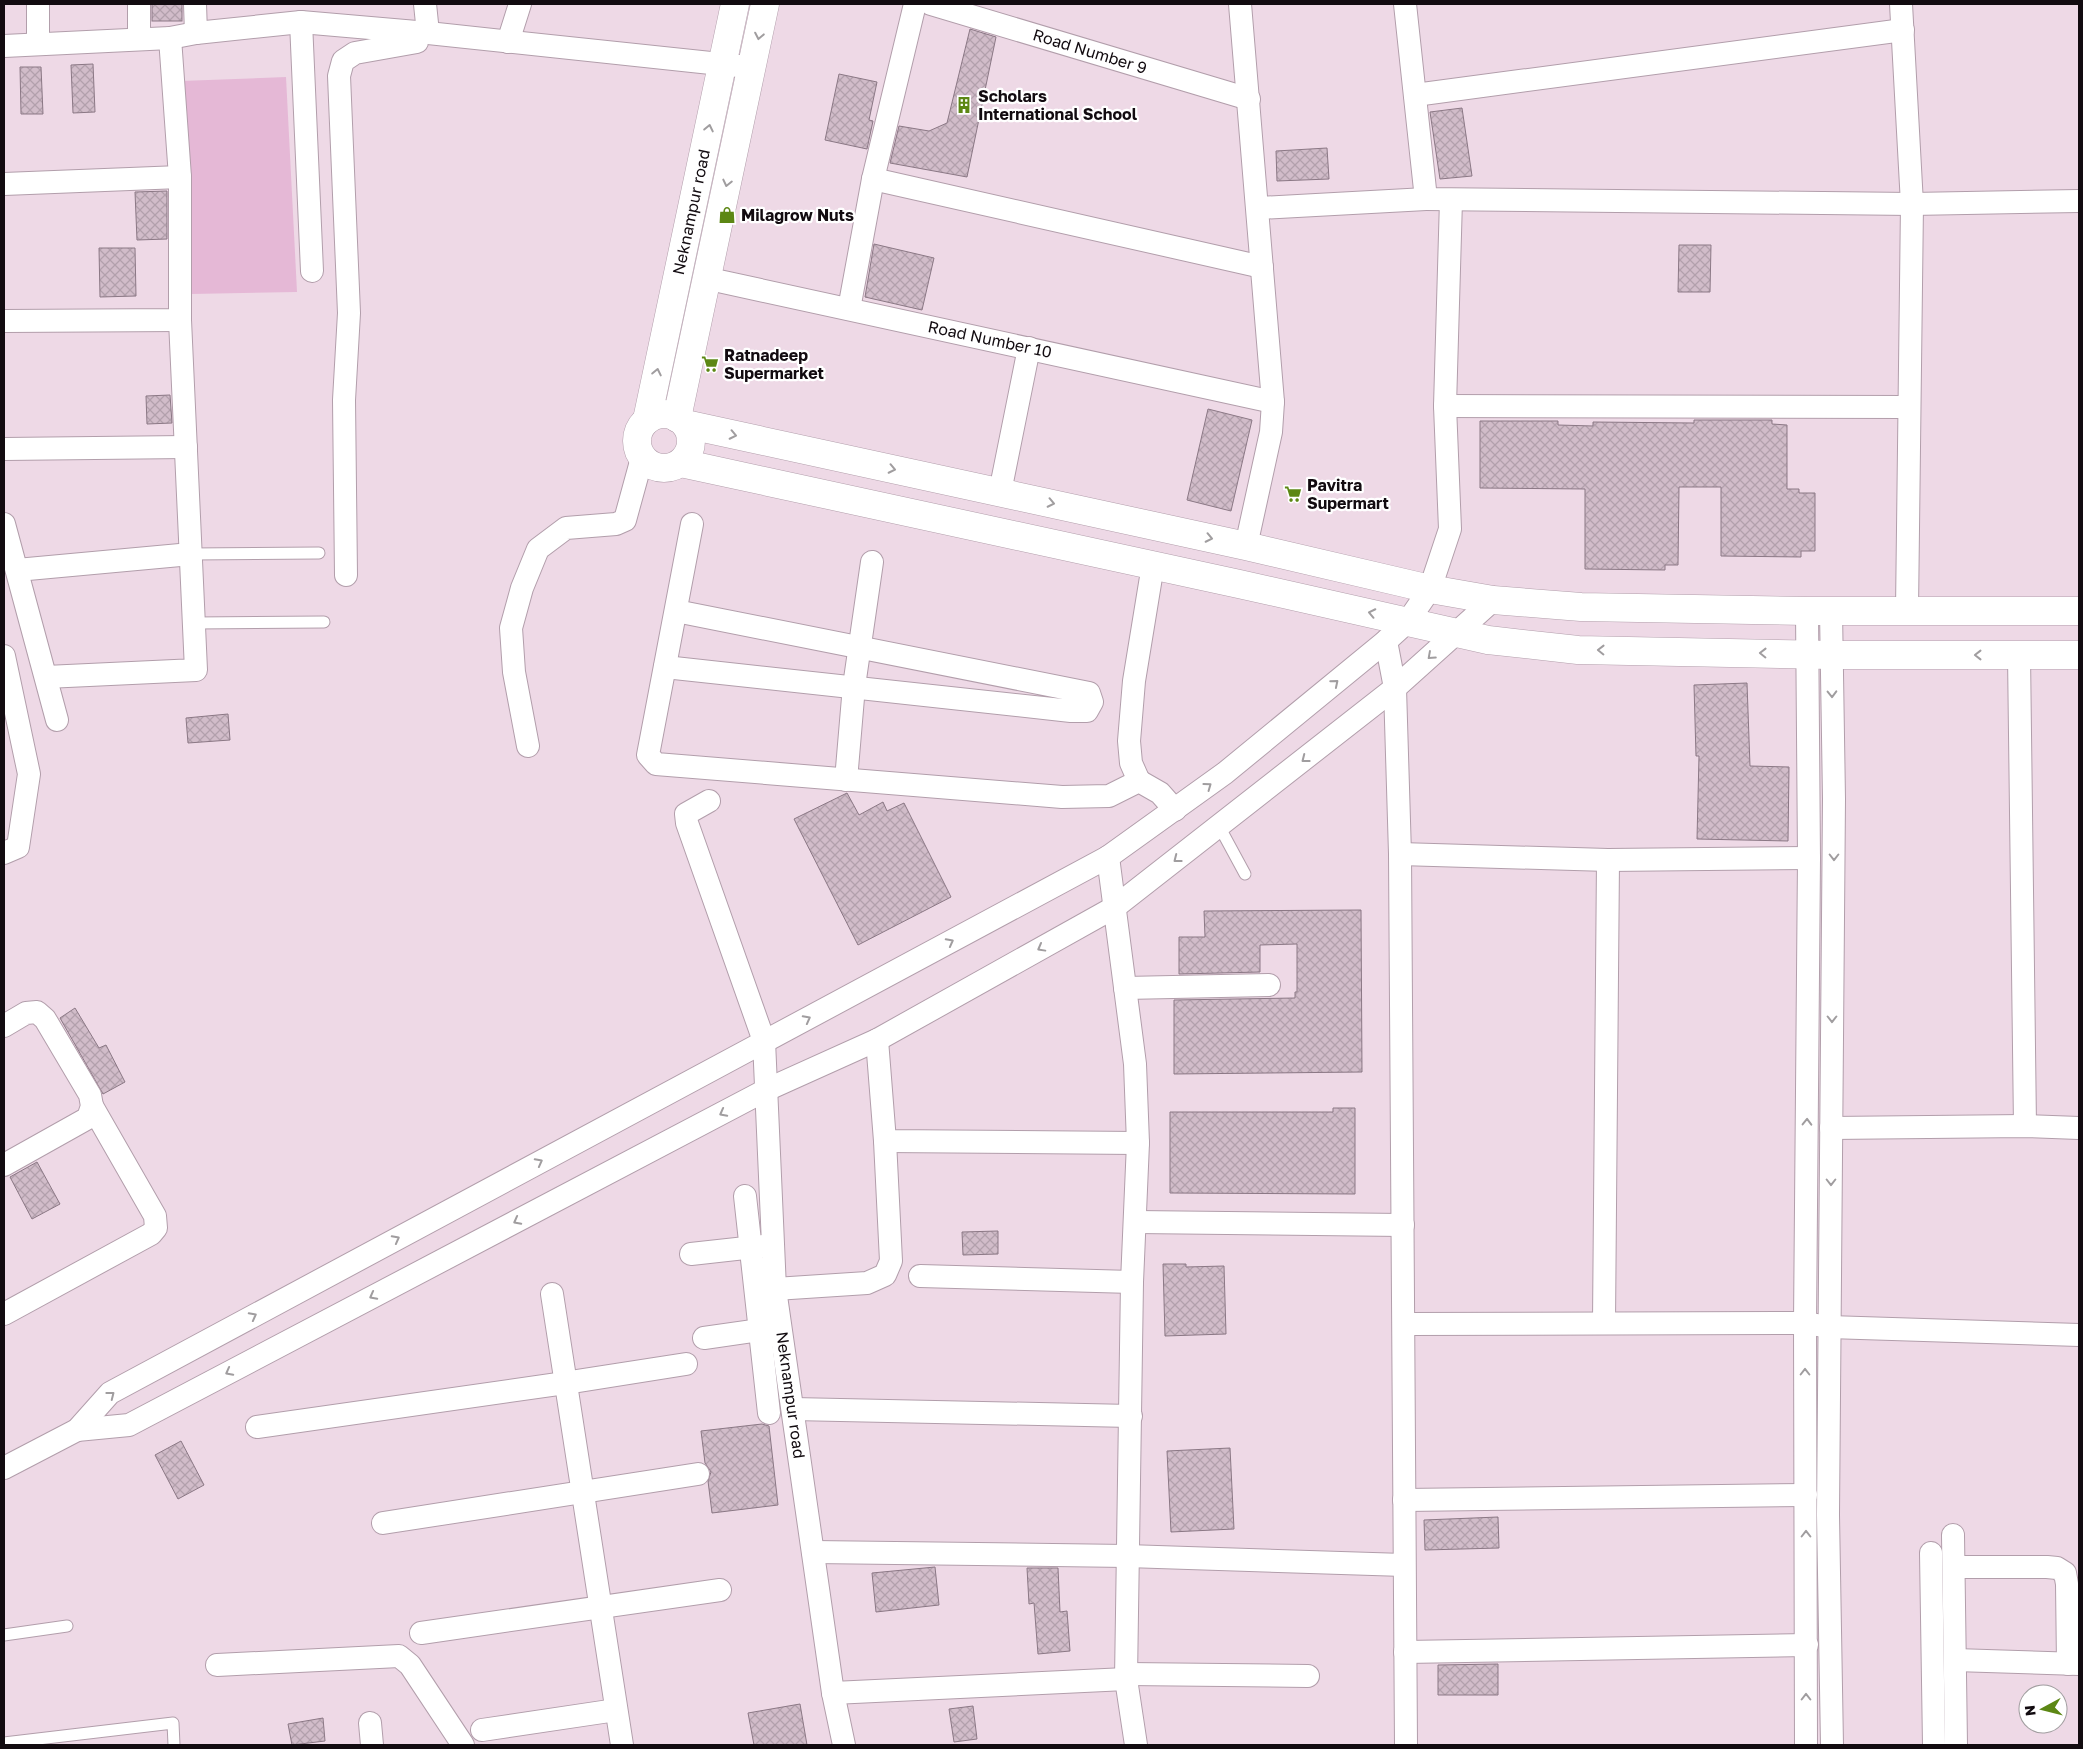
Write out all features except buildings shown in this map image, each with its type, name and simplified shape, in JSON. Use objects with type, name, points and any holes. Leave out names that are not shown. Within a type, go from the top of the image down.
[{"type":"street","points":[[38,4],[38,44]]},
{"type":"street","points":[[139,4],[139,39]]},
{"type":"street","points":[[195,4],[196,33]]},
{"type":"street","points":[[346,575],[344,400],[349,313],[339,76],[343,61],[355,53],[417,42],[423,32],[424,4]]},
{"type":"street","points":[[508,42],[520,4]]},
{"type":"street","name":"Neknampur road","points":[[647,420],[736,4]]},
{"type":"street","name":"Neknampur road","points":[[681,421],[705,278],[765,4]]},
{"type":"street","points":[[849,309],[873,179],[915,4]]},
{"type":"street","name":"Road Number 9","points":[[931,4],[1249,99]]},
{"type":"street","points":[[1240,4],[1259,208],[1273,402],[1270,432],[1246,546]]},
{"type":"street","points":[[1406,4],[1426,199]]},
{"type":"street","points":[[1901,4],[1912,204],[1906,610]]},
{"type":"street","points":[[4,46],[170,38],[196,33],[302,22],[423,32],[752,67]]},
{"type":"street","points":[[302,22],[312,272]]},
{"type":"street","points":[[1415,95],[1903,30]]},
{"type":"street","points":[[46,677],[196,670],[180,320],[180,177],[170,38]]},
{"type":"street","points":[[4,184],[180,177]]},
{"type":"street","points":[[873,179],[1262,267]]},
{"type":"street","points":[[1259,208],[1426,199],[1912,204],[2079,201]]},
{"type":"street","points":[[4,1468],[78,1430],[110,1394],[1108,857],[1226,774],[1386,641],[1408,621],[1430,589],[1450,529],[1446,406],[1451,200]]},
{"type":"street","name":"Road Number 10","points":[[705,278],[1273,402]]},
{"type":"street","points":[[4,321],[180,320]]},
{"type":"street","points":[[1000,492],[1029,348]]},
{"type":"street","points":[[1446,406],[1909,406]]},
{"type":"street","points":[[681,421],[690,434],[691,445],[688,455],[680,463],[671,468],[661,468],[651,465],[642,458],[638,449],[637,438],[640,428],[647,420],[656,415],[667,414],[681,421],[1246,546],[1430,589],[1493,600],[1580,607],[1819,611],[2079,611]]},
{"type":"street","points":[[4,449],[186,447]]},
{"type":"street","points":[[528,746],[514,672],[511,628],[522,588],[538,549],[566,528],[616,524],[625,520],[634,480],[642,458]]},
{"type":"street","points":[[680,463],[1153,565],[1488,640],[1578,650],[1819,654],[2079,655]]},
{"type":"street","points":[[4,524],[57,720]]},
{"type":"street","points":[[692,524],[648,755],[656,764],[1062,797],[1109,796],[1139,781]]},
{"type":"street","points":[[16,570],[191,554]]},
{"type":"street","points":[[846,780],[854,686],[872,562]]},
{"type":"street","points":[[1153,565],[1134,681],[1129,741],[1132,763],[1139,781],[1160,793],[1175,810]]},
{"type":"street","points":[[78,1430],[129,1425],[766,1090],[877,1040],[1115,907],[1395,688],[1493,600]]},
{"type":"street","points":[[665,667],[1071,711],[1086,711],[1092,702],[1089,694],[676,611]]},
{"type":"street","points":[[1806,1745],[1805,1322],[1809,858],[1819,654],[1819,611]]},
{"type":"street","points":[[1386,641],[1395,688],[1400,854],[1406,1745]]},
{"type":"street","points":[[1819,654],[1834,809],[1828,1515],[1832,1745]]},
{"type":"street","points":[[2019,655],[2025,1126]]},
{"type":"street","points":[[4,656],[29,774],[18,847],[4,853]]},
{"type":"street","name":"Neknampur road","points":[[710,801],[686,814],[686,823],[764,1041],[775,1288],[770,1328],[794,1409],[833,1693],[844,1745]]},
{"type":"street","points":[[1400,854],[1608,860],[1809,858]]},
{"type":"street","points":[[1108,857],[1135,1064],[1138,1143],[1132,1282],[1126,1677],[1136,1745]]},
{"type":"street","points":[[1604,1322],[1608,860]]},
{"type":"street","points":[[1125,988],[1269,985]]},
{"type":"street","points":[[4,1026],[26,1013],[38,1012],[45,1020],[90,1095],[92,1106],[155,1216],[156,1228],[150,1234],[4,1314]]},
{"type":"street","points":[[775,1288],[867,1283],[885,1275],[891,1261],[885,1141],[877,1040]]},
{"type":"street","points":[[4,1165],[88,1118],[92,1106]]},
{"type":"street","points":[[1831,1128],[2025,1126],[2079,1128]]},
{"type":"street","points":[[885,1141],[1138,1143]]},
{"type":"street","points":[[745,1196],[751,1248],[770,1328],[769,1413]]},
{"type":"street","points":[[1136,1222],[1403,1225]]},
{"type":"street","points":[[691,1254],[773,1245]]},
{"type":"street","points":[[920,1276],[1132,1282]]},
{"type":"street","points":[[552,1294],[622,1745]]},
{"type":"street","points":[[1404,1324],[1805,1322],[1830,1328],[2079,1335]]},
{"type":"street","points":[[704,1338],[770,1328]]},
{"type":"street","points":[[256,1426],[565,1384],[686,1364]]},
{"type":"street","points":[[794,1409],[1131,1416]]},
{"type":"street","points":[[383,1523],[698,1474]]},
{"type":"street","points":[[1404,1500],[1806,1495]]},
{"type":"street","points":[[1953,1535],[1956,1745]]},
{"type":"street","points":[[813,1552],[1127,1556],[1404,1565]]},
{"type":"street","points":[[1931,1553],[1934,1745]]},
{"type":"street","points":[[1933,1667],[1956,1663],[2074,1664],[2065,1573],[2057,1568],[2047,1567],[1954,1566]]},
{"type":"street","points":[[421,1633],[720,1590]]},
{"type":"street","points":[[1406,1652],[1807,1645]]},
{"type":"street","points":[[217,1665],[399,1656],[410,1665],[463,1745]]},
{"type":"street","points":[[833,1693],[1126,1677],[1308,1676]]},
{"type":"street","points":[[482,1730],[616,1710]]},
{"type":"lane","points":[[191,554],[319,553]]},
{"type":"lane","points":[[194,622],[324,622]]},
{"type":"lane","points":[[1219,826],[1245,874]]},
{"type":"lane","points":[[4,1635],[67,1626]]},
{"type":"lane","points":[[4,1744],[173,1723],[174,1745]]},
{"type":"shaded area","points":[[286,77],[297,292],[191,294],[181,81]]},
{"type":"place","name":"Scholars International School","points":[[964,105]]},
{"type":"place","name":"Milagrow Nuts","points":[[727,215]]},
{"type":"place","name":"Ratnadeep Supermarket","points":[[710,364]]},
{"type":"place","name":"Pavitra Supermart","points":[[1293,494]]}]
